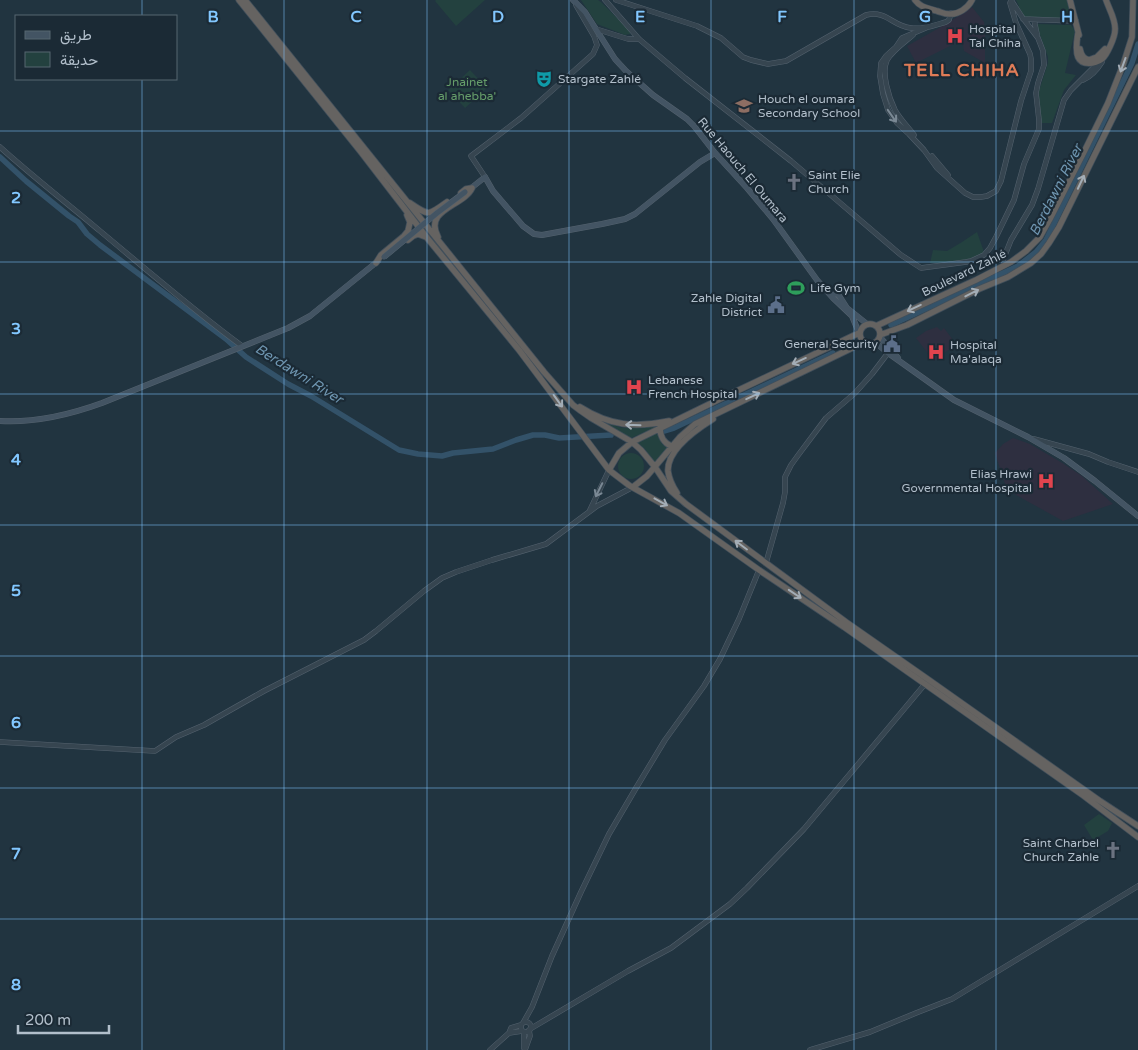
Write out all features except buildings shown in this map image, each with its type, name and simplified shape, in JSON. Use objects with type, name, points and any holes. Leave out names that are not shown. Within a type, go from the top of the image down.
[{"type":"highway","points":[[239,0],[404,198],[570,402],[591,418],[632,442],[655,467],[671,491],[688,506],[846,622],[1138,826]]},
{"type":"highway","points":[[246,0],[363,150],[428,239],[519,350],[609,470],[619,479],[679,513],[768,577],[844,627],[1089,800],[1138,837]]},
{"type":"highway","points":[[915,0],[923,8],[949,14],[962,10],[972,0]]},
{"type":"highway","points":[[1070,0],[1080,37],[1081,54],[1083,58],[1089,60],[1099,58]]},
{"type":"highway","points":[[1078,33],[1076,49],[1078,57],[1091,66],[1112,42],[1116,28],[1106,0]]},
{"type":"highway","name":"Boulevard Zahlé","points":[[882,335],[1008,277],[1041,254],[1049,244],[1060,224],[1088,155],[1129,46],[1132,37],[1133,0]]},
{"type":"highway","name":"Boulevard Zahlé","points":[[878,325],[1005,265],[1018,258],[1033,244],[1040,237],[1125,95],[1138,67]]},
{"type":"highway","points":[[404,198],[421,211],[430,213],[466,189],[472,188]]},
{"type":"highway","points":[[443,246],[435,232],[435,220],[446,209],[470,193],[472,188]]},
{"type":"highway","points":[[376,263],[381,255],[408,231],[410,222],[406,210]]},
{"type":"highway","points":[[1050,219],[1060,224]]},
{"type":"highway","points":[[376,263],[384,260],[413,236],[420,234],[428,239]]},
{"type":"highway","points":[[609,470],[619,453],[632,442],[773,373],[851,338],[859,333],[861,328],[867,324],[878,325],[882,335],[876,343],[869,345],[862,342],[859,333]]},
{"type":"highway","points":[[851,338],[855,342],[854,347]]},
{"type":"highway","points":[[633,487],[644,479],[671,446],[690,428],[862,342]]},
{"type":"highway","points":[[570,402],[607,420],[626,425],[652,424],[681,418]]},
{"type":"highway","points":[[688,506],[678,495],[670,480],[668,469],[670,459],[686,439],[724,410]]},
{"type":"highway","points":[[660,428],[661,436],[671,446]]},
{"type":"highway","points":[[751,565],[757,557]]},
{"type":"highway","points":[[768,577],[774,568]]},
{"type":"main road","name":"Rue Haouch El Oumara","points":[[572,0],[585,12],[615,59],[626,71],[653,95],[687,119],[747,188],[773,219],[817,280],[852,316],[859,333]]},
{"type":"main road","points":[[0,421],[31,420],[76,412],[288,328],[310,316],[485,177],[492,191],[523,226],[534,234],[542,234],[625,219],[635,214],[700,162],[715,153]]},
{"type":"main road","name":"Rue Haouch El Oumara","points":[[832,295],[838,294],[847,308],[867,324]]},
{"type":"main road","points":[[854,320],[859,323],[861,319]]},
{"type":"main road","points":[[882,335],[901,363]]},
{"type":"main road","points":[[876,343],[954,400],[1028,437],[1064,458],[1138,516]]},
{"type":"street","points":[[485,177],[470,156],[520,118],[593,54],[597,46],[594,36],[572,0]]},
{"type":"street","points":[[605,0],[639,39],[685,78],[784,155],[901,255],[921,268],[971,261],[984,255],[990,248],[1016,196],[1024,164],[1039,129],[1036,93],[1045,59],[1043,50],[1038,38],[1010,0]]},
{"type":"street","points":[[616,0],[703,28],[721,38],[743,57],[768,64],[786,61],[866,15],[881,15],[903,26],[915,29],[946,22],[949,14]]},
{"type":"street","points":[[928,27],[902,38],[886,56],[882,76],[885,102],[892,117],[953,182],[965,193],[973,197],[987,196],[996,190],[1001,181],[1031,71],[1031,58],[1014,18],[1010,0]]},
{"type":"street","points":[[1022,17],[1020,25],[1025,44]]},
{"type":"street","points":[[1014,18],[1076,21]]},
{"type":"street","points":[[1035,19],[1038,38]]},
{"type":"street","points":[[1028,24],[1035,19]]},
{"type":"street","points":[[596,29],[628,39],[639,39]]},
{"type":"street","points":[[1081,80],[1088,78],[1094,73],[1100,64],[1099,58]]},
{"type":"street","points":[[1005,265],[1003,260],[1012,240],[1032,205],[1064,100],[1091,66]]},
{"type":"street","points":[[0,147],[167,288],[241,347]]},
{"type":"street","points":[[766,563],[783,503],[785,478],[791,465],[826,418],[860,388],[878,368],[888,353]]},
{"type":"street","points":[[1028,437],[1089,454],[1138,472]]},
{"type":"street","points":[[589,511],[609,470]]},
{"type":"street","points":[[0,742],[155,751],[176,737],[204,725],[264,691],[364,640],[442,578],[546,544],[589,511],[633,487]]},
{"type":"street","points":[[524,1050],[526,1027],[552,956],[609,834],[666,740],[704,686],[735,626],[759,570]]},
{"type":"street","points":[[490,1050],[509,1033],[511,1028],[526,1027],[543,1021],[671,948],[730,904],[804,829],[925,684]]},
{"type":"street","points":[[810,1050],[870,1032],[952,999],[1138,886]]},
{"type":"shaded area","name":"Hospital Tal Chiha","points":[[972,7],[984,22],[985,63],[964,51],[962,40],[916,63],[907,46]]},
{"type":"shaded area","name":"Hospital Ma'alaqa","points":[[937,327],[941,331],[944,328],[956,344],[934,361],[916,338],[926,331]]},
{"type":"shaded area","name":"Elias Hrawi Governmental Hospital","points":[[1013,438],[1030,444],[1064,464],[1082,476],[1113,504],[1063,521],[1007,490],[995,453],[1003,444]]},
{"type":"green space","points":[[436,0],[485,0],[456,26]]},
{"type":"green space","points":[[581,0],[598,0],[601,2],[631,32],[630,34],[625,35],[597,24]]},
{"type":"green space","points":[[1016,0],[1067,0],[1072,18],[1071,21],[1026,20],[1017,7],[1019,6]]},
{"type":"green space","points":[[1038,24],[1071,25],[1075,31],[1065,73],[1076,75],[1064,90],[1052,123],[1041,123],[1038,94],[1048,63],[1048,57],[1037,27]]},
{"type":"green space","name":"Jnainet al ahebba'","points":[[470,70],[487,88],[465,108],[448,90]]},
{"type":"green space","points":[[977,232],[984,252],[978,256],[958,262],[930,263],[933,250],[947,251]]},
{"type":"green space","points":[[591,417],[619,427],[659,426],[631,438]]},
{"type":"green space","points":[[657,432],[662,444],[668,448],[654,463],[645,449],[636,442]]},
{"type":"green space","points":[[631,453],[640,457],[644,466],[640,475],[631,479],[622,475],[618,466],[622,457]]},
{"type":"green space","points":[[1099,814],[1112,823],[1108,831],[1093,840],[1084,825]]},
{"type":"waterway","name":"Berdawni River","points":[[891,325],[1018,266],[1036,252],[1046,240],[1132,63],[1138,44]]},
{"type":"waterway","name":"Berdawni River","points":[[0,157],[26,181],[78,222],[87,234],[100,245],[226,339],[246,357],[399,450],[442,456],[493,449],[533,435],[559,438],[611,435]]},
{"type":"waterway","name":"Berdawni River","points":[[664,431],[833,353]]},
{"type":"place","name":"Hospital Tal Chiha","points":[[955,36]]},
{"type":"place","name":"Stargate Zahlé","points":[[544,79]]},
{"type":"place","name":"Houch el oumara Secondary School","points":[[744,106]]},
{"type":"place","name":"Saint Elie Church","points":[[794,182]]},
{"type":"place","name":"Life Gym","points":[[796,288]]},
{"type":"place","name":"Zahle Digital District","points":[[776,305]]},
{"type":"place","name":"General Security","points":[[892,344]]},
{"type":"place","name":"Hospital Ma'alaqa","points":[[936,352]]},
{"type":"place","name":"Lebanese French Hospital","points":[[634,387]]},
{"type":"place","name":"Elias Hrawi Governmental Hospital","points":[[1046,481]]},
{"type":"place","name":"Saint Charbel Church Zahle","points":[[1113,850]]},
{"type":"district","name":"TELL CHIHA","points":[[962,70]]}]
